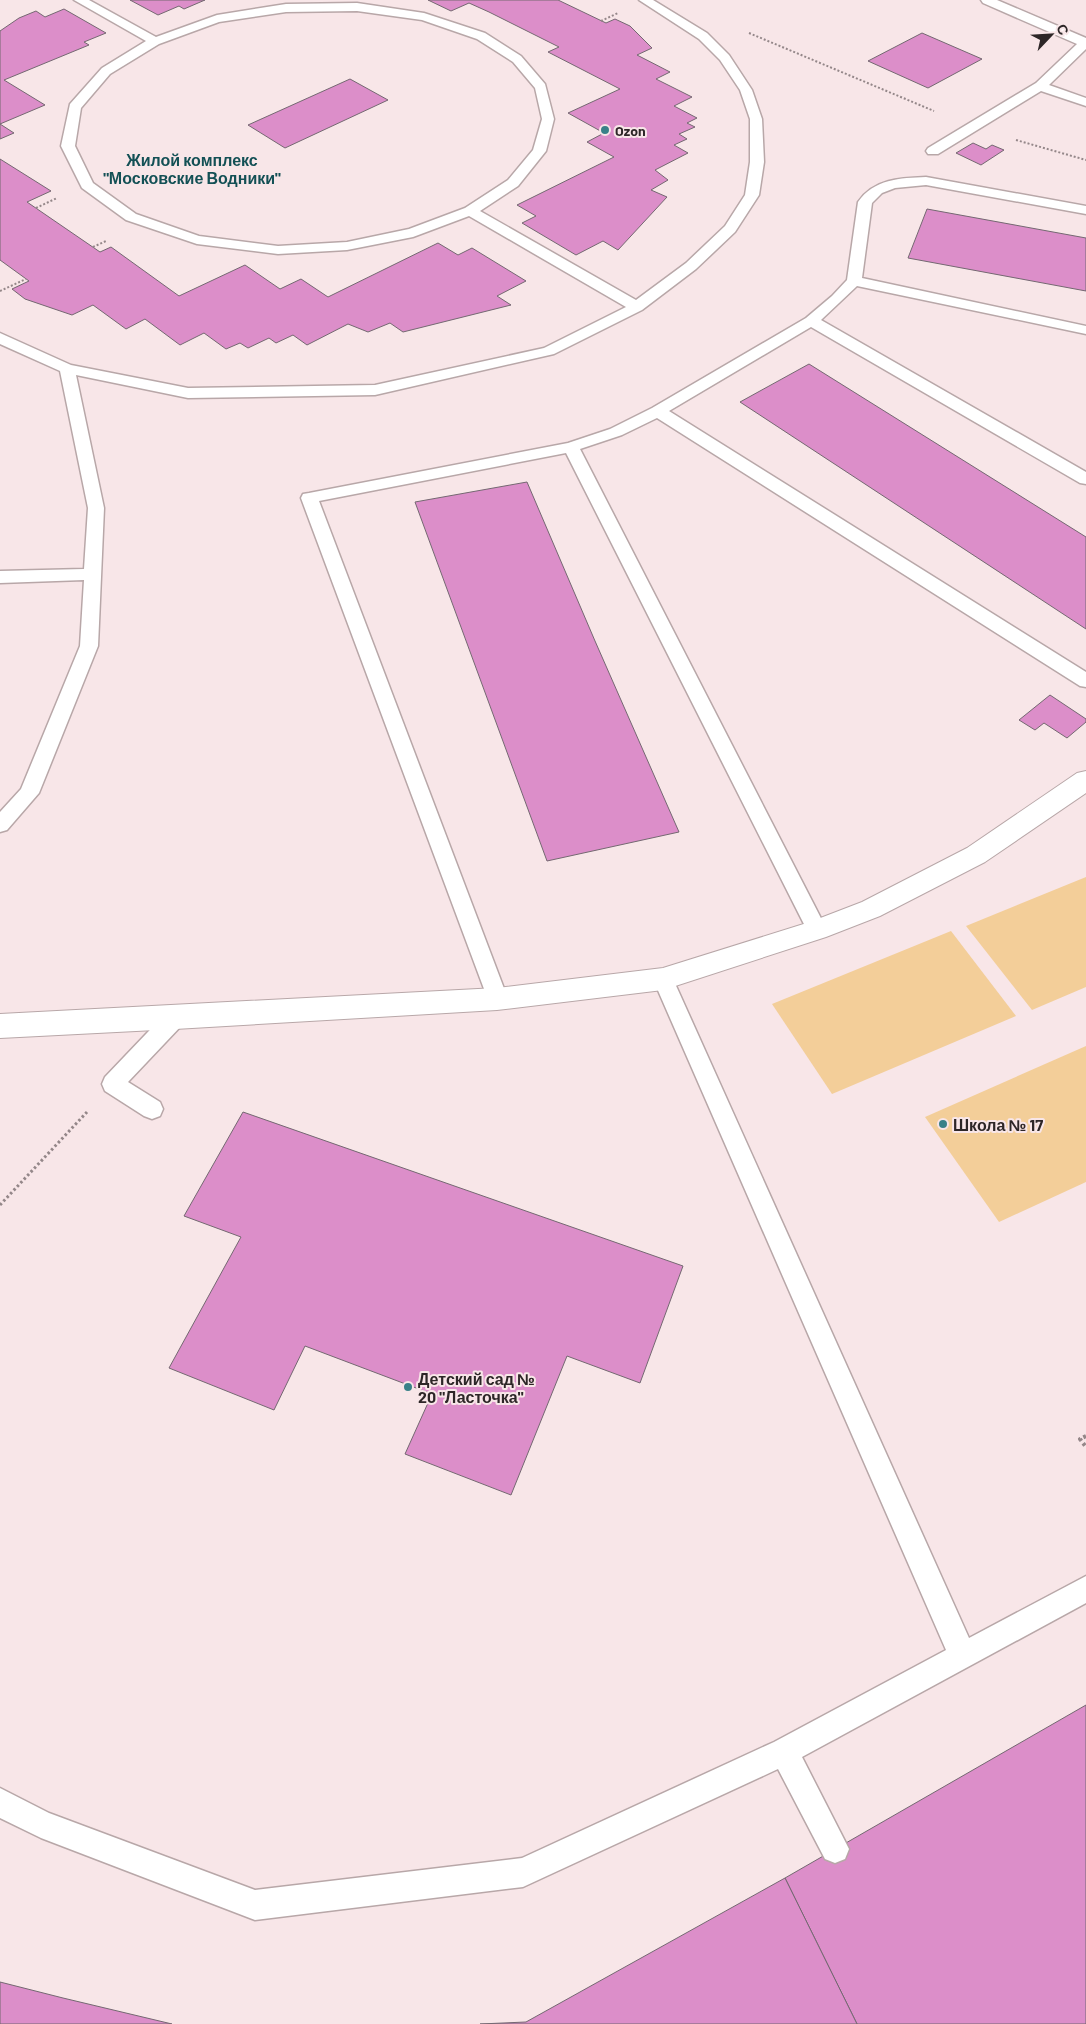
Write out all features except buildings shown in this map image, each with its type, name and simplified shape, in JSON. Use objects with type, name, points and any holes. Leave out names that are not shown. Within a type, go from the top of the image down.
[{"type":"street","points":[[0,1026],[176,1018],[497,999],[663,979],[817,930],[870,909],[976,854],[1086,780]]},
{"type":"lane","points":[[80,0],[155,41]]},
{"type":"lane","points":[[0,338],[67,369],[188,393],[375,390],[549,351],[638,307],[691,266],[730,229],[752,195],[757,162],[756,119],[746,90],[726,58],[703,36],[645,0]]},
{"type":"lane","points":[[934,151],[1040,86],[1085,42],[987,0]]},
{"type":"lane","points":[[357,7],[424,17],[481,36],[517,60],[541,87],[548,119],[540,151],[513,183],[470,211],[413,233],[347,246],[278,250],[197,240],[131,218],[87,185],[68,146],[75,107],[106,71],[155,41],[217,19],[286,8],[357,7]]},
{"type":"lane","points":[[1040,86],[1086,102]]},
{"type":"lane","points":[[497,999],[309,498],[571,447],[616,432],[658,411],[811,321],[854,282],[865,202],[872,192],[885,186],[901,182],[926,181],[1086,210]]},
{"type":"lane","points":[[470,211],[638,307]]},
{"type":"lane","points":[[854,282],[1086,330]]},
{"type":"lane","points":[[811,321],[1086,479]]},
{"type":"lane","points":[[0,825],[29,793],[89,646],[96,508],[67,369]]},
{"type":"lane","points":[[658,411],[1086,681]]},
{"type":"lane","points":[[571,447],[817,930]]},
{"type":"lane","points":[[0,576],[93,574]]},
{"type":"lane","points":[[663,979],[963,1656]]},
{"type":"lane","points":[[152,1109],[114,1084],[176,1018]]},
{"type":"lane","points":[[0,1802],[41,1824],[255,1905],[523,1872],[784,1752],[1086,1589]]},
{"type":"lane","points":[[784,1752],[835,1849]]},
{"type":"path","points":[[745,31],[937,112]]},
{"type":"path","points":[[1011,138],[1086,160]]},
{"type":"path","points":[[0,291],[26,279]]},
{"type":"path","points":[[0,1205],[114,1084]]},
{"type":"path","points":[[1086,1436],[1080,1439],[1086,1447]]},
{"type":"shaded area","points":[[1086,877],[1086,987],[1032,1010],[966,926]]},
{"type":"shaded area","points":[[951,931],[1016,1016],[832,1094],[772,1004]]},
{"type":"shaded area","points":[[1086,1046],[1086,1182],[999,1222],[925,1117]]},
{"type":"place","name":"Ozon","points":[[605,130]]},
{"type":"place","name":"Школа № 17","points":[[943,1124]]},
{"type":"place","name":"Детский сад № 20 \"Ласточка\"","points":[[408,1387]]},
{"type":"district","name":"Жилой комплекс \"Московские Водники\"","points":[[192,168]]}]
